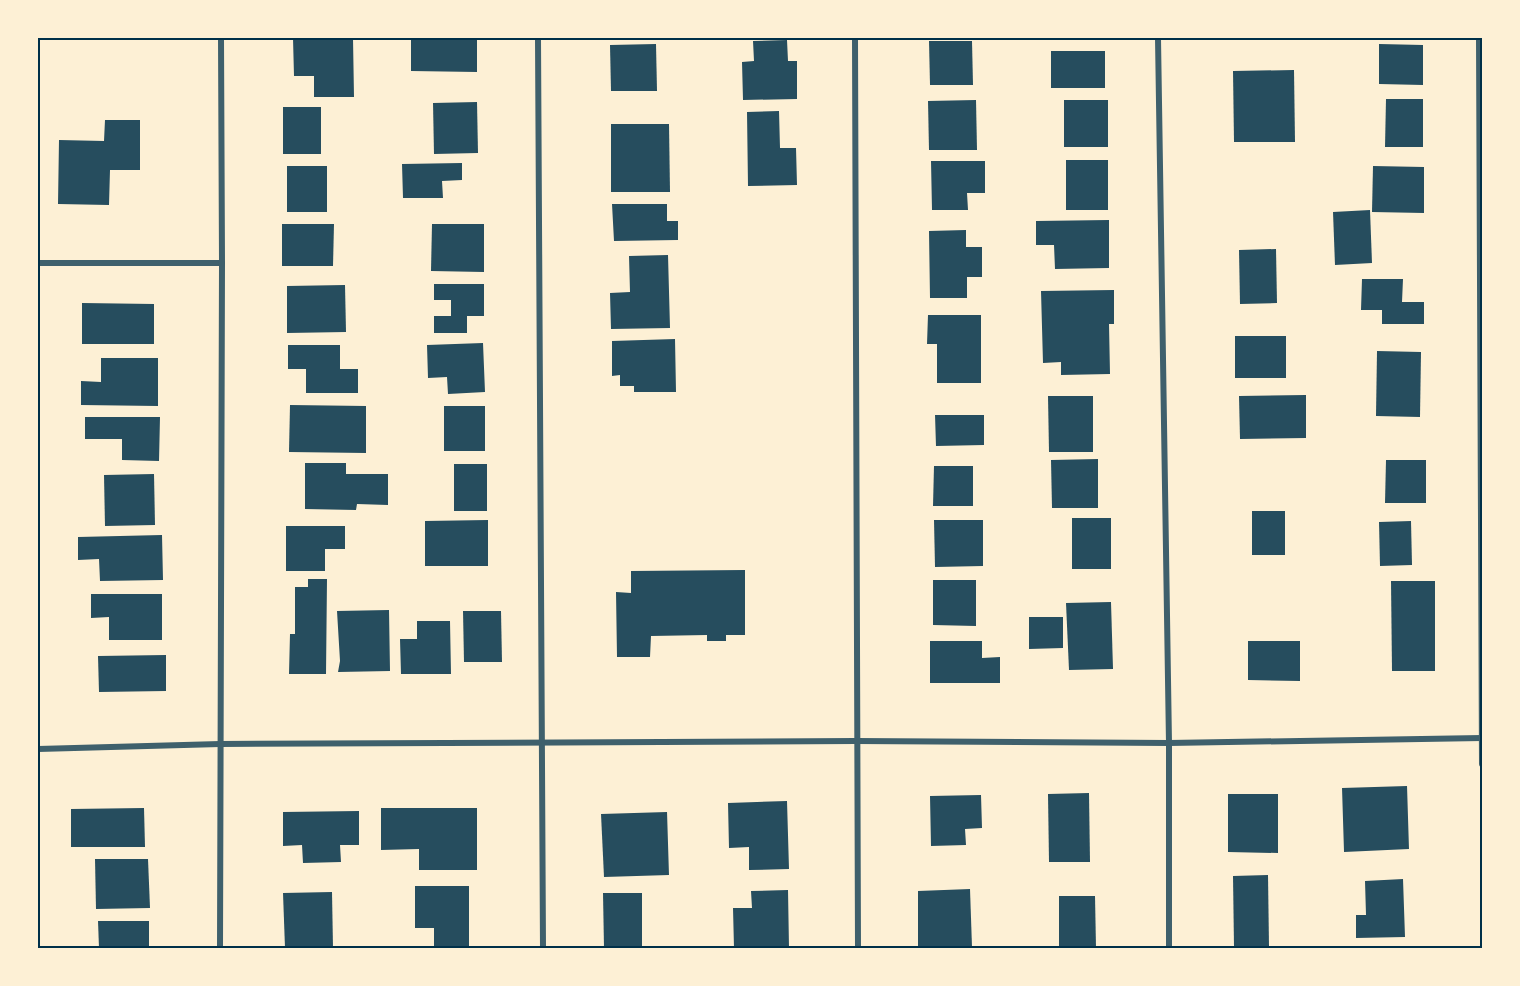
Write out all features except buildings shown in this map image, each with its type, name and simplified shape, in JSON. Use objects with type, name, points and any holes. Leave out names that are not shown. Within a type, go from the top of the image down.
[{"type":"street","points":[[220,948],[221,38]]},
{"type":"street","points":[[538,38],[543,948]]},
{"type":"street","points":[[855,38],[858,948]]},
{"type":"street","points":[[1158,38],[1169,743],[1169,948]]},
{"type":"street","points":[[1479,38],[1482,764]]},
{"type":"street","points":[[38,263],[222,263]]},
{"type":"street","points":[[38,748],[220,744],[543,742],[1169,743],[1482,738]]}]
